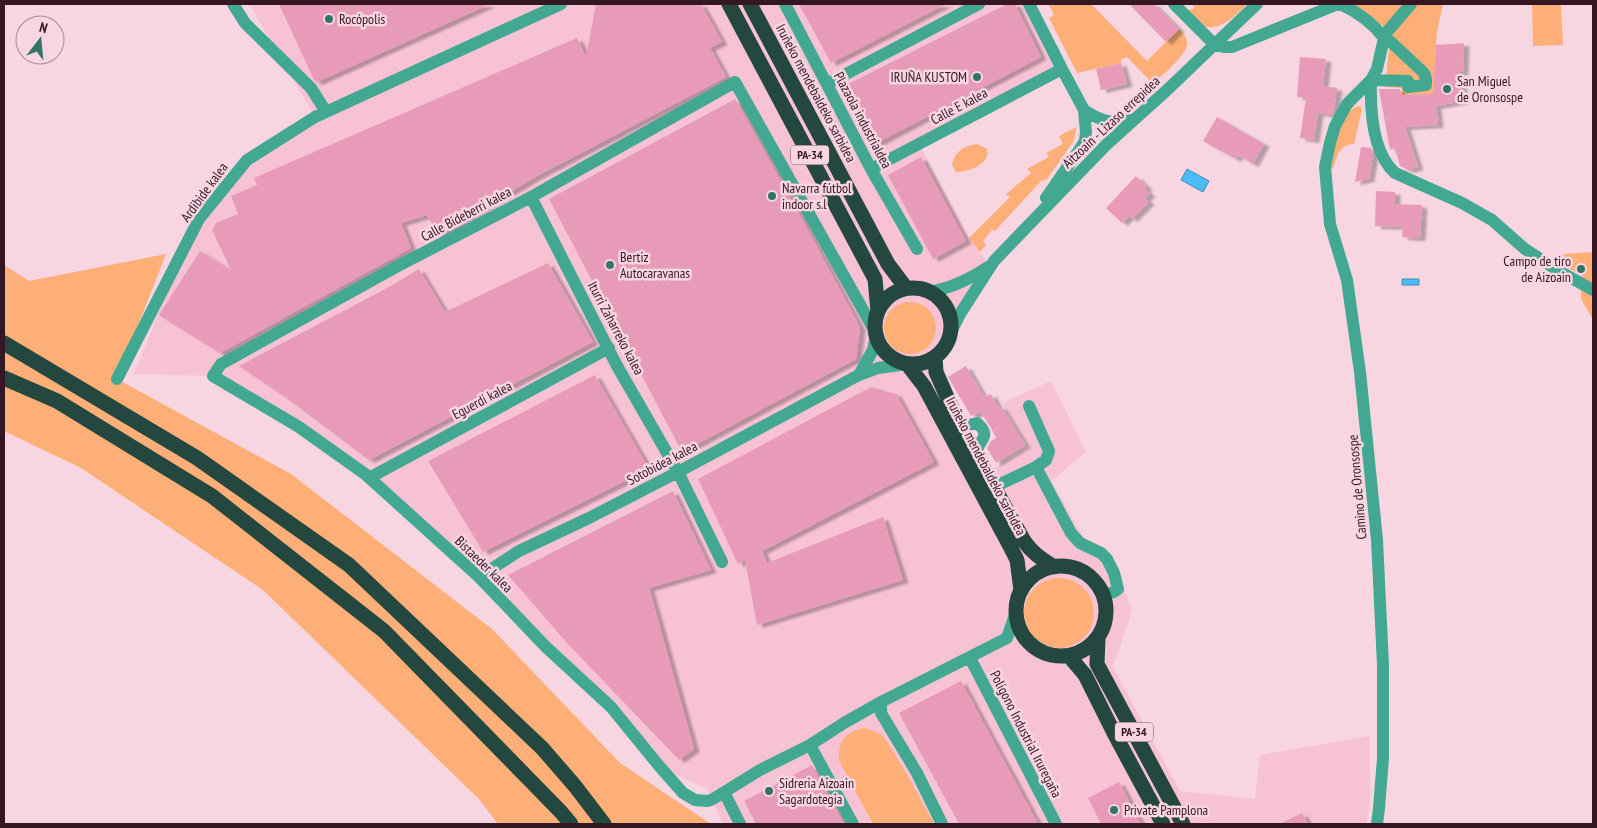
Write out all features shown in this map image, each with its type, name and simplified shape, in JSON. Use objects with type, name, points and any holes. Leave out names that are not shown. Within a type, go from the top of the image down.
[{"type":"highway","name":"PA-34","points":[[729,4],[875,279],[878,311],[875,320],[876,334]]},
{"type":"highway","name":"Iruñeko mendebaldeko sarbidea","points":[[750,4],[888,264],[906,288]]},
{"type":"highway","points":[[876,334],[882,348],[890,356],[907,364],[924,362],[934,357],[946,346],[950,334],[950,315],[942,301],[930,292],[918,288],[906,288],[897,291],[889,296],[878,311]]},
{"type":"highway","points":[[4,343],[197,458],[349,565],[542,748],[575,786],[604,824]]},
{"type":"highway","name":"Iruñeko mendebaldeko sarbidea","points":[[934,357],[936,372],[958,422],[994,487],[1030,550],[1054,567]]},
{"type":"highway","name":"Iruñeko mendebaldeko sarbidea","points":[[907,364],[924,386],[1012,548],[1018,560],[1021,590]]},
{"type":"highway","points":[[4,378],[57,401],[212,496],[345,600],[384,631],[571,824]]},
{"type":"highway","points":[[1098,638],[1085,650],[1069,656],[1050,655],[1032,646],[1020,631],[1016,612],[1017,601],[1027,581],[1035,574],[1044,569],[1064,566],[1084,572],[1092,578],[1103,595]]},
{"type":"highway","name":"PA-34","points":[[1103,595],[1106,605],[1105,622],[1098,638],[1097,664],[1183,824]]},
{"type":"highway","name":"PA-34","points":[[1069,656],[1085,675],[1163,824]]},
{"type":"highway","points":[[575,786],[613,824]]},
{"type":"street","points":[[233,4],[245,23],[312,88],[326,112]]},
{"type":"street","name":"Ardibide kalea","points":[[117,379],[199,220],[247,160],[315,117],[560,4]]},
{"type":"street","name":"Plazaola industrialdea","points":[[785,4],[871,169],[916,249]]},
{"type":"street","points":[[826,84],[979,4]]},
{"type":"street","points":[[1029,4],[1084,110],[1086,128],[1085,140],[1080,149],[1049,192],[1037,215]]},
{"type":"street","points":[[1174,4],[1215,45],[1224,47],[1232,47],[1339,4],[1353,10],[1375,26],[1384,38],[1391,42],[1424,73],[1426,85],[1408,87],[1408,81],[1371,80]]},
{"type":"street","name":"Aitzoain - Lizaso errepidea","points":[[990,266],[1104,147],[1257,4]]},
{"type":"street","points":[[1411,4],[1386,33],[1377,69],[1371,80],[1372,120],[1380,148],[1389,168],[1395,174],[1436,190],[1492,220],[1525,249],[1593,290]]},
{"type":"street","name":"Calle E kalea","points":[[871,169],[1062,69]]},
{"type":"street","name":"Camino de Oronsospe","points":[[1371,80],[1347,104],[1335,126],[1328,150],[1326,167],[1330,224],[1348,290],[1360,372],[1377,540],[1383,674],[1383,758],[1377,824]]},
{"type":"street","name":"Calle Bideberri kalea","points":[[213,376],[221,364],[396,267],[531,197],[735,82],[876,334]]},
{"type":"street","points":[[1084,110],[1105,122],[1116,123],[1136,119]]},
{"type":"street","points":[[1086,128],[1096,144],[1104,147],[1104,132],[1095,117]]},
{"type":"street","name":"Iturri Zaharreko kalea","points":[[531,197],[609,348],[678,472],[722,562]]},
{"type":"street","points":[[930,292],[966,281],[990,266]]},
{"type":"street","points":[[950,334],[960,314],[990,266]]},
{"type":"street","points":[[859,375],[873,350],[876,334]]},
{"type":"street","name":"Eguerdi kalea","points":[[369,478],[609,348]]},
{"type":"street","name":"Sotobidea kalea","points":[[479,578],[519,552],[678,472],[859,375],[878,368],[907,364]]},
{"type":"street","name":"Bistaeder kalea","points":[[213,376],[299,427],[369,478],[479,578],[546,647],[611,707],[683,793],[695,800],[708,801],[724,792]]},
{"type":"street","points":[[994,487],[1036,467],[1046,460],[1049,451],[1029,406]]},
{"type":"street","points":[[1036,467],[1072,533],[1080,543],[1101,553],[1107,559],[1114,573],[1118,588],[1114,592],[1103,595]]},
{"type":"street","points":[[740,824],[724,792],[760,770],[810,745],[881,702],[1007,638],[1016,612]]},
{"type":"street","name":"Polígono Industrial Iruregaña","points":[[970,658],[1056,824]]},
{"type":"street","points":[[881,702],[881,713],[917,773],[942,824]]},
{"type":"street","points":[[810,745],[853,824]]},
{"type":"shaded area","points":[[247,4],[1029,4],[1062,69],[920,146],[969,238],[990,266],[930,368],[930,379],[983,474],[1029,448],[1002,403],[1051,381],[1086,452],[1051,481],[1085,540],[1111,555],[1132,610],[1113,667],[1180,791],[1255,799],[1260,755],[1370,736],[1370,803],[1366,824],[723,824],[707,789],[660,767],[611,707],[365,474],[213,376],[134,374],[185,247],[247,160],[315,117],[251,7]]},
{"type":"shaded area","points":[[1048,4],[1091,4],[1147,61],[1179,29],[1186,38],[1186,47],[1179,58],[1153,84],[1127,57],[1121,59],[1121,63],[1077,73],[1049,18],[1054,15]]},
{"type":"shaded area","points":[[1192,4],[1247,4],[1225,23],[1212,27],[1198,23],[1191,16],[1187,11],[1195,8]]},
{"type":"shaded area","points":[[1353,4],[1443,4],[1437,31],[1433,94],[1402,95],[1402,88],[1385,87],[1390,38],[1383,26]]},
{"type":"shaded area","points":[[1532,4],[1561,4],[1563,45],[1533,46]]},
{"type":"shaded area","points":[[1360,106],[1362,109],[1354,144],[1345,146],[1337,156],[1333,169],[1328,168],[1342,122],[1347,114]]},
{"type":"shaded area","points":[[1077,127],[1073,142],[1047,179],[1041,181],[995,231],[992,230],[983,241],[986,245],[980,252],[969,238],[1010,197],[1006,194],[1031,173],[1027,169],[1049,157],[1046,153],[1063,144],[1059,136]]},
{"type":"shaded area","points":[[977,144],[987,149],[986,159],[972,169],[956,172],[952,165],[955,156],[964,148]]},
{"type":"shaded area","name":"Campo de tiro de Aizoain","points":[[1593,252],[1593,320],[1581,299],[1582,275],[1557,262],[1564,254]]},
{"type":"shaded area","points":[[166,254],[117,379],[291,474],[492,629],[620,763],[711,824],[498,824],[479,799],[263,590],[81,468],[4,431],[4,265],[29,281]]},
{"type":"shaded area","points":[[905,302],[915,302],[929,309],[936,323],[936,333],[929,347],[915,354],[905,354],[895,350],[888,343],[884,333],[884,323],[888,313],[895,306]]},
{"type":"shaded area","points":[[1059,578],[1072,581],[1084,588],[1091,600],[1094,613],[1091,626],[1084,638],[1072,645],[1059,648],[1046,645],[1034,638],[1027,626],[1024,613],[1027,600],[1034,588],[1046,581]]},
{"type":"shaded area","points":[[864,728],[883,736],[934,824],[873,824],[839,761],[841,743],[847,735]]},
{"type":"water","points":[[1187,169],[1209,181],[1203,192],[1181,180]]},
{"type":"water","points":[[1402,279],[1419,279],[1419,285],[1402,285]]},
{"type":"building","points":[[279,4],[490,4],[317,82],[314,80]]},
{"type":"building","points":[[596,4],[701,4],[722,42],[710,48],[726,77],[537,176],[438,235],[427,215],[401,223],[411,248],[220,353],[159,315],[200,251],[231,270],[212,230],[216,223],[238,214],[231,196],[257,185],[254,178],[577,38],[586,57]]},
{"type":"building","points":[[799,4],[946,4],[831,63]]},
{"type":"building","points":[[1007,4],[1015,4],[1041,57],[875,144],[844,86]]},
{"type":"building","points":[[1129,4],[1154,4],[1179,29],[1166,42]]},
{"type":"building","points":[[1464,43],[1463,72],[1459,72],[1464,101],[1436,106],[1438,125],[1405,127],[1418,167],[1409,170],[1400,166],[1395,148],[1390,150],[1379,89],[1400,89],[1402,95],[1433,94],[1436,45]]},
{"type":"building","points":[[1300,57],[1326,59],[1323,86],[1337,88],[1332,115],[1318,113],[1314,140],[1300,138],[1306,98],[1297,97]]},
{"type":"building","points":[[1121,63],[1127,84],[1101,90],[1096,69]]},
{"type":"building","points":[[735,99],[860,327],[856,359],[682,452],[549,199]]},
{"type":"building","points":[[1217,117],[1264,144],[1253,164],[1238,155],[1236,159],[1203,141]]},
{"type":"building","points":[[1361,147],[1371,148],[1373,154],[1369,179],[1355,182]]},
{"type":"building","points":[[921,157],[966,241],[933,259],[888,175]]},
{"type":"building","points":[[1136,176],[1147,187],[1145,189],[1150,194],[1145,198],[1149,202],[1132,219],[1129,216],[1122,223],[1106,208]]},
{"type":"building","points":[[1376,191],[1395,192],[1395,204],[1422,205],[1420,238],[1402,237],[1403,227],[1375,226]]},
{"type":"building","points":[[548,263],[593,342],[369,460],[288,399],[239,366],[389,287],[419,269],[445,312]]},
{"type":"building","points":[[966,366],[984,397],[991,394],[998,407],[1001,406],[1025,445],[996,463],[987,448],[991,441],[996,438],[991,428],[981,412],[971,416],[948,377]]},
{"type":"building","points":[[595,375],[649,469],[483,552],[428,461]]},
{"type":"building","points":[[871,387],[896,394],[934,462],[762,551],[767,563],[883,517],[903,580],[757,625],[745,560],[738,564],[698,479]]},
{"type":"building","points":[[673,491],[711,570],[649,588],[694,749],[679,760],[567,643],[508,575]]},
{"type":"building","points":[[961,681],[1038,824],[959,824],[899,713]]},
{"type":"building","points":[[812,765],[844,824],[756,824],[744,801]]},
{"type":"building","name":"Private Pamplona","points":[[1119,782],[1141,824],[1101,824],[1088,798]]},
{"type":"building","points":[[1302,813],[1308,824],[1280,824]]},
{"type":"place","name":"Rocópolis","points":[[329,19]]},
{"type":"place","name":"IRUÑA KUSTOM","points":[[977,77]]},
{"type":"place","name":"San Miguel de Oronsospe","points":[[1447,89]]},
{"type":"place","name":"Navarra fútbol indoor s.l","points":[[772,196]]},
{"type":"place","name":"Bertiz Autocaravanas","points":[[610,265]]},
{"type":"place","name":"Campo de tiro de Aizoain","points":[[1581,269]]},
{"type":"place","name":"Sidreria Aizoain Sagardotegia","points":[[769,791]]},
{"type":"place","name":"Private Pamplona","points":[[1114,810]]}]
